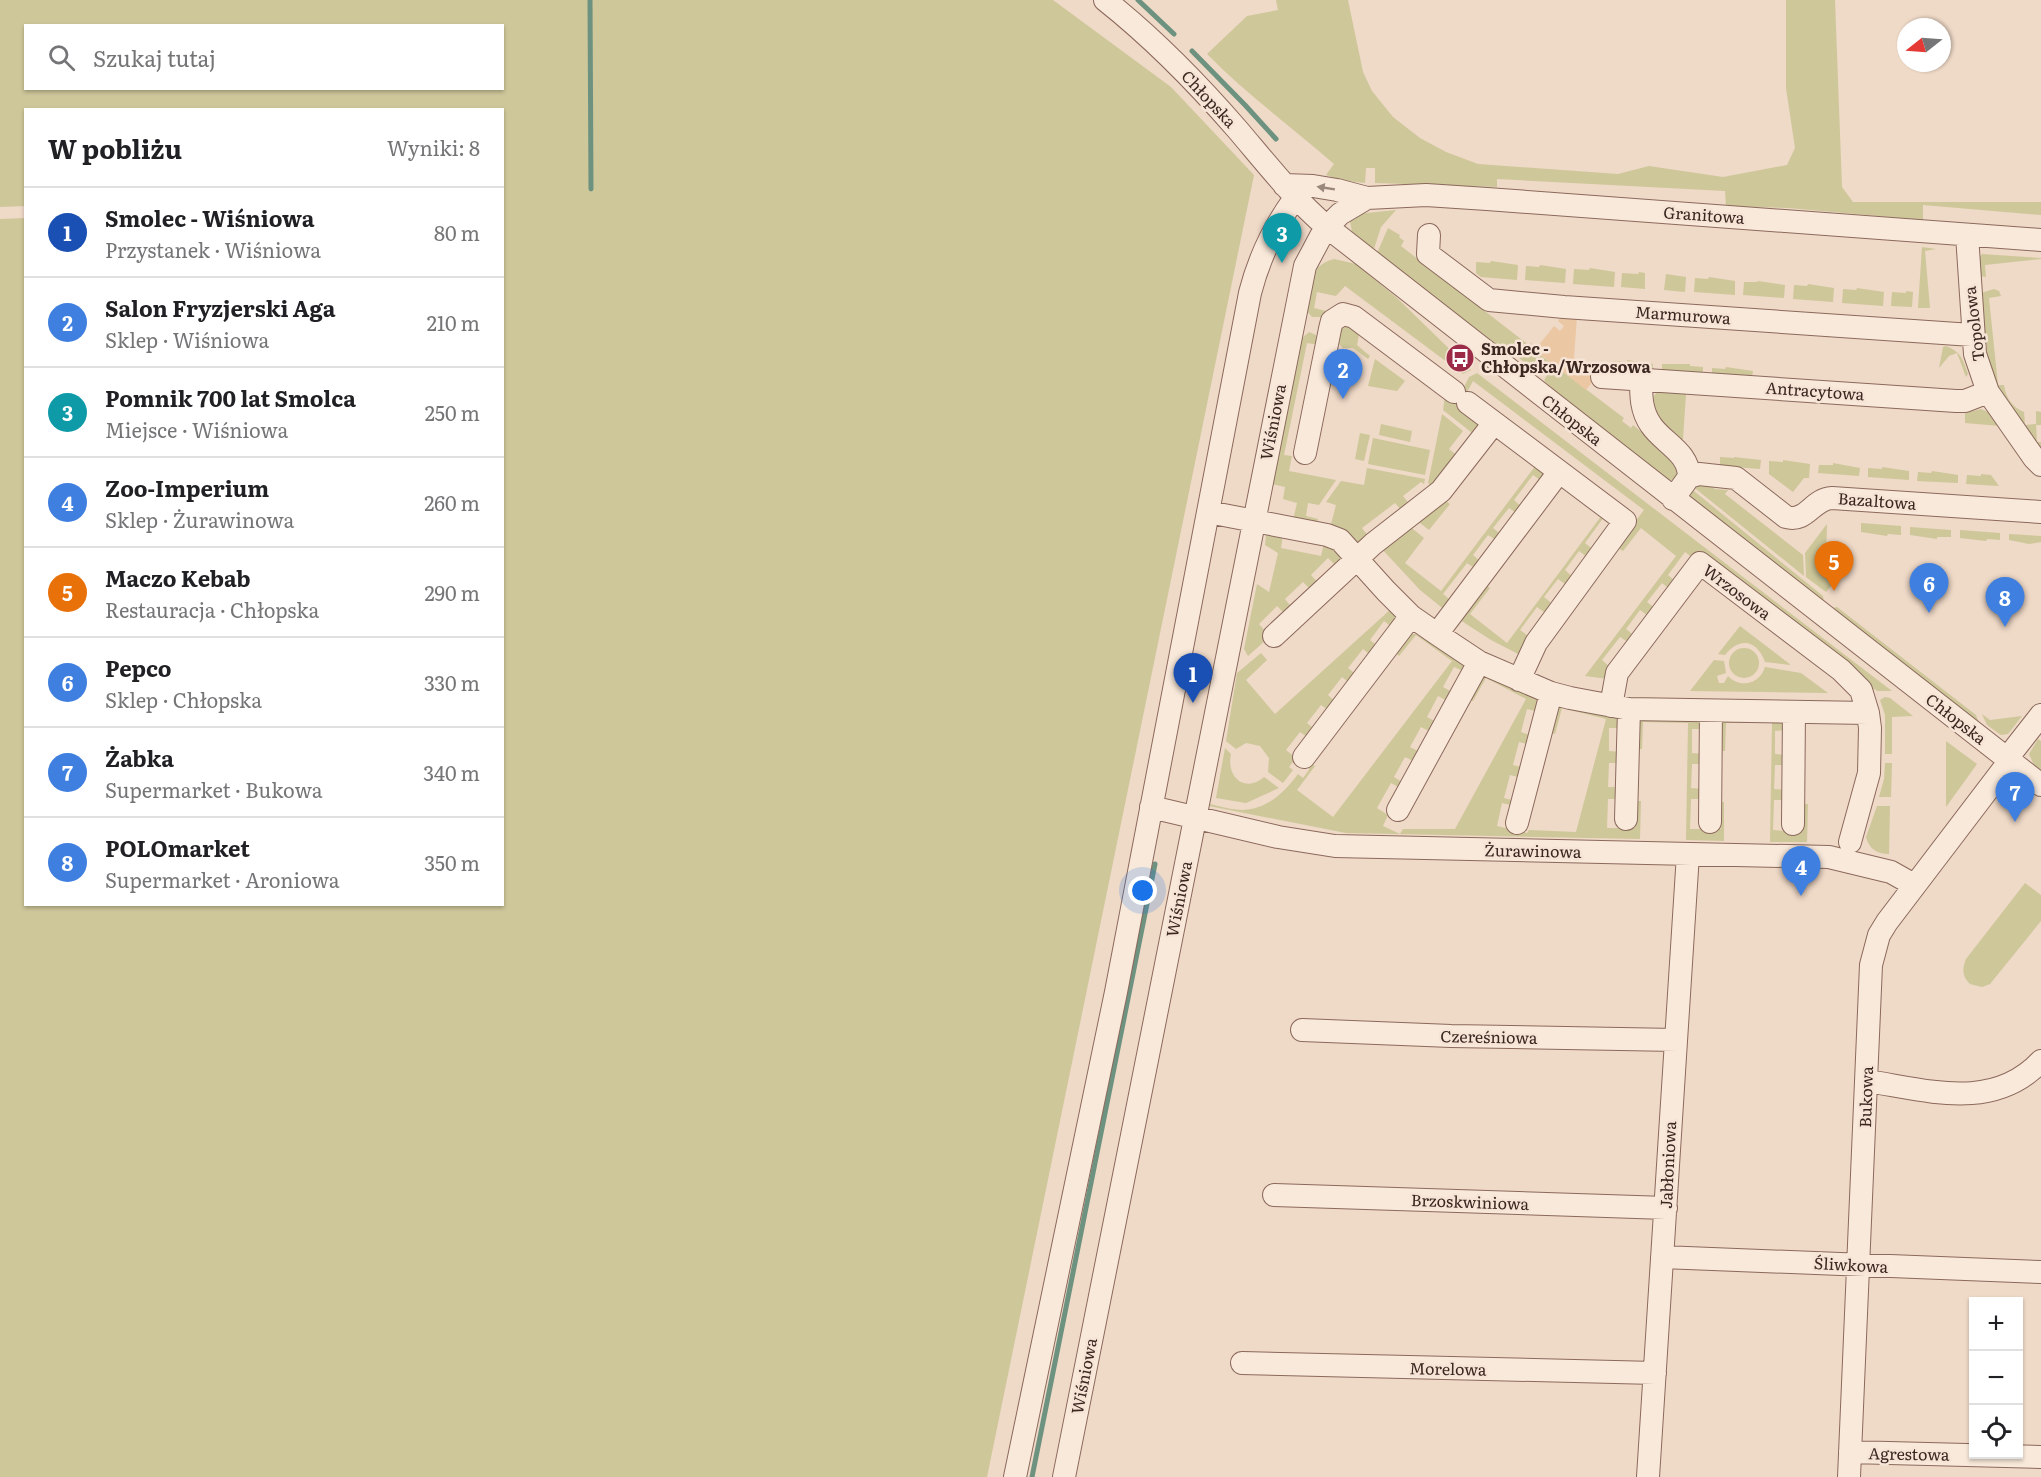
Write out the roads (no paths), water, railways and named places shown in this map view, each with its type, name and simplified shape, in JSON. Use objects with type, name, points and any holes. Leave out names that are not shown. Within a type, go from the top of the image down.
[{"type":"street","name":"Chłopska","points":[[1105,0],[1179,67],[1228,119],[1324,231],[2041,785]]},
{"type":"street","name":"Granitowa","points":[[1290,191],[1329,189],[1367,198],[1426,195],[2041,240]]},
{"type":"street","points":[[1015,1477],[1111,1015],[1254,277],[1290,191]]},
{"type":"street","name":"Granitowa","points":[[1324,231],[1340,214],[1367,198]]},
{"type":"street","name":"Wiśniowa","points":[[1064,1477],[1305,266],[1308,256],[1324,231]]},
{"type":"street","name":"Marmurowa","points":[[1429,235],[1428,254],[1489,300],[1572,308],[1972,335]]},
{"type":"street","name":"Topolowa","points":[[1967,235],[1975,354],[1988,392],[2041,465]]},
{"type":"street","points":[[1296,312],[1330,329]]},
{"type":"street","points":[[1305,453],[1332,321],[1343,314],[1354,317],[1625,521],[1536,643],[1519,680]]},
{"type":"street","name":"Antracytowa","points":[[1602,377],[1956,401],[1965,401],[1988,392]]},
{"type":"street","points":[[1641,380],[1642,405],[1646,415],[1657,432],[1679,452],[1687,465],[1689,477],[1673,499]]},
{"type":"street","points":[[1274,636],[1357,559],[1441,491],[1494,423]]},
{"type":"street","points":[[1437,634],[1559,472]]},
{"type":"street","name":"Bazaltowa","points":[[1689,477],[1699,474],[1736,478],[1793,519],[1804,515],[1818,501],[1832,498],[2041,513]]},
{"type":"street","points":[[1208,512],[1327,535],[1341,540],[1412,616],[1479,662],[1551,693],[1620,708],[1868,713]]},
{"type":"street","name":"Wrzosowa","points":[[1626,819],[1617,673],[1700,563],[1852,680],[1861,690],[1868,713],[1869,773],[1850,842]]},
{"type":"street","points":[[1304,757],[1412,616]]},
{"type":"street","points":[[1398,810],[1479,662]]},
{"type":"street","points":[[1517,824],[1551,693]]},
{"type":"street","points":[[1710,822],[1711,711]]},
{"type":"street","points":[[1793,824],[1794,713]]},
{"type":"street","name":"Bukowa","points":[[1849,1477],[1873,956],[1880,935],[1914,885],[2041,715]]},
{"type":"street","name":"Żurawinowa","points":[[1152,807],[1278,837],[1335,846],[1828,857],[1891,872],[1914,885]]},
{"type":"street","name":"Jabłoniowa","points":[[1648,1477],[1688,854]]},
{"type":"street","name":"Czereśniowa","points":[[1302,1030],[1451,1036],[1676,1040]]},
{"type":"street","points":[[1867,1082],[1957,1094],[1978,1093],[2012,1083],[2034,1069],[2041,1060]]},
{"type":"street","name":"Brzoskwiniowa","points":[[1274,1195],[1666,1208]]},
{"type":"street","name":"Śliwkowa","points":[[1662,1257],[2041,1272]]},
{"type":"street","name":"Morelowa","points":[[1242,1363],[1655,1373]]},
{"type":"street","name":"Agrestowa","points":[[1850,1452],[2041,1457]]},
{"type":"waterway","points":[[590,0],[591,189]]},
{"type":"waterway","points":[[1138,0],[1174,34]]},
{"type":"waterway","points":[[1192,51],[1276,139]]},
{"type":"waterway","points":[[1032,1477],[1155,864]]},
{"type":"place","name":"Pomnik 700 lat Smolca","points":[[1282,263]]},
{"type":"place","name":"Smolec - Chłopska/Wrzosowa","points":[[1460,358]]},
{"type":"place","name":"Salon Fryzjerski Aga","points":[[1343,399]]},
{"type":"place","name":"Maczo Kebab","points":[[1834,591]]},
{"type":"place","name":"Pepco","points":[[1929,613]]},
{"type":"place","name":"POLOmarket","points":[[2005,627]]},
{"type":"place","name":"Smolec - Wiśniowa","points":[[1193,703]]},
{"type":"place","name":"Żabka","points":[[2015,822]]},
{"type":"place","name":"Zoo-Imperium","points":[[1801,896]]}]
